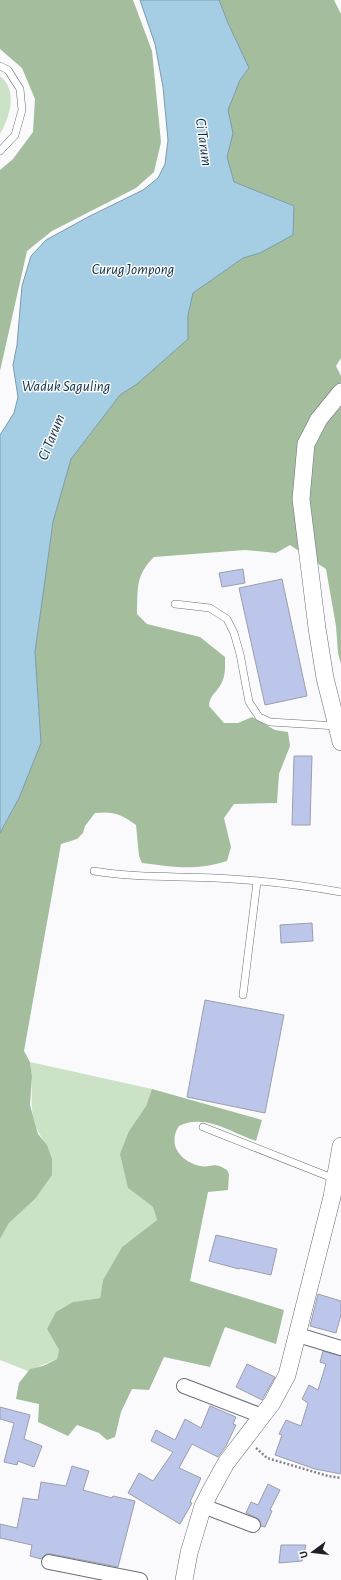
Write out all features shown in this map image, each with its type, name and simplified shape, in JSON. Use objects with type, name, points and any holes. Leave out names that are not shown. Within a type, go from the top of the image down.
[{"type":"street","points":[[339,734],[325,678],[317,628],[301,499],[306,444],[319,419],[341,392]]},
{"type":"street","points":[[184,1580],[189,1553],[203,1506],[226,1464],[272,1403],[287,1375],[332,1197],[341,1146]]},
{"type":"street","points":[[298,1335],[341,1348]]},
{"type":"street","points":[[184,1386],[262,1416]]},
{"type":"street","points":[[203,1506],[253,1525]]},
{"type":"street","points":[[49,1562],[140,1580]]},
{"type":"lane","points":[[0,66],[8,70],[20,89],[22,110],[15,135],[0,151]]},
{"type":"lane","points":[[175,604],[210,608],[227,619],[234,633],[240,654],[249,702],[259,717],[270,722],[339,734]]},
{"type":"lane","points":[[94,871],[119,875],[217,878],[300,885],[341,892]]},
{"type":"lane","points":[[243,995],[257,882]]},
{"type":"lane","points":[[203,1127],[335,1179]]},
{"type":"path","points":[[245,1439],[267,1458],[328,1476],[341,1478]]},
{"type":"green space","points":[[0,0],[133,0],[152,51],[161,142],[154,172],[136,188],[52,231],[27,251],[0,371],[0,170],[13,159],[33,132],[35,99],[22,68],[0,49]]},
{"type":"green space","points":[[219,0],[334,0],[341,14],[341,358],[336,366],[341,376],[341,664],[338,653],[336,626],[326,569],[290,545],[276,553],[245,550],[154,557],[143,570],[138,590],[137,614],[147,624],[200,637],[225,657],[225,672],[223,679],[220,686],[211,697],[209,706],[224,723],[238,723],[252,717],[275,730],[288,732],[290,746],[279,774],[277,803],[234,804],[224,818],[231,847],[227,861],[194,867],[175,867],[142,863],[139,856],[136,825],[126,818],[107,812],[95,813],[85,826],[83,833],[77,839],[61,844],[24,1051],[30,1062],[32,1076],[30,1105],[38,1134],[47,1145],[52,1159],[52,1175],[35,1199],[9,1223],[0,1239],[0,833],[19,798],[41,743],[35,652],[53,522],[71,459],[120,395],[137,384],[188,339],[188,315],[193,293],[243,258],[260,253],[274,244],[294,206],[234,182],[227,157],[232,136],[228,110],[240,80],[249,68]]},
{"type":"green space","points":[[0,76],[6,82],[11,96],[7,120],[0,134]]},
{"type":"green space","points":[[30,1062],[152,1089],[146,1106],[129,1131],[128,1188],[153,1207],[157,1220],[122,1247],[103,1280],[100,1298],[73,1302],[47,1329],[59,1350],[57,1359],[28,1371],[0,1360],[0,1239],[9,1223],[35,1199],[47,1145],[35,1124],[32,1105]]},
{"type":"green space","points":[[152,1089],[262,1120],[256,1141],[210,1123],[202,1122],[190,1122],[179,1126],[174,1139],[175,1145],[181,1156],[193,1164],[200,1166],[219,1166],[227,1170],[229,1174],[228,1190],[208,1192],[190,1281],[284,1310],[276,1344],[225,1327],[210,1367],[164,1357],[149,1390],[132,1389],[121,1412],[115,1437],[107,1440],[99,1433],[77,1425],[68,1436],[38,1422],[39,1404],[16,1399],[19,1383],[30,1369],[43,1366],[57,1359],[59,1350],[47,1329],[56,1312],[73,1302],[100,1298],[103,1280],[122,1247],[157,1220],[153,1207],[128,1188],[120,1154],[129,1131],[146,1106]]},
{"type":"water","points":[[140,0],[219,0],[249,68],[240,80],[228,110],[233,133],[227,157],[234,182],[294,206],[293,235],[260,253],[243,258],[193,293],[188,315],[188,339],[137,384],[120,395],[71,459],[53,522],[35,652],[41,743],[19,798],[0,833],[0,435],[14,413],[18,397],[13,365],[17,345],[22,286],[31,256],[46,240],[88,217],[143,190],[158,178],[165,164],[168,140],[163,87],[155,44]]},
{"type":"building","points":[[243,569],[245,583],[222,587],[219,573]]},
{"type":"building","points":[[282,579],[307,696],[265,705],[239,588]]},
{"type":"building","points":[[294,756],[312,756],[310,825],[292,825]]},
{"type":"building","points":[[312,923],[313,941],[281,943],[280,925]]},
{"type":"building","points":[[205,1000],[284,1015],[265,1113],[187,1097]]},
{"type":"building","points":[[216,1235],[277,1249],[271,1275],[209,1261]]},
{"type":"building","points":[[318,1294],[341,1301],[341,1315],[336,1333],[310,1326]]},
{"type":"building","points":[[323,1351],[341,1356],[341,1474],[315,1469],[275,1455],[282,1435],[279,1434],[286,1420],[301,1426],[308,1403],[302,1399],[309,1385],[318,1390],[326,1364],[320,1362]]},
{"type":"building","points":[[247,1364],[275,1377],[262,1400],[236,1387]]},
{"type":"building","points":[[210,1406],[236,1417],[233,1424],[236,1425],[226,1446],[218,1457],[192,1444],[179,1468],[201,1478],[190,1502],[192,1503],[180,1524],[128,1493],[139,1473],[153,1481],[173,1452],[151,1441],[156,1430],[175,1440],[185,1419],[201,1428]]},
{"type":"building","points":[[0,1407],[30,1415],[24,1439],[42,1446],[34,1467],[18,1461],[17,1465],[4,1462],[14,1423],[0,1419]]},
{"type":"building","points":[[72,1466],[89,1471],[83,1490],[112,1498],[113,1496],[135,1501],[118,1567],[51,1554],[46,1554],[41,1559],[30,1556],[32,1545],[0,1538],[0,1524],[17,1528],[23,1498],[38,1500],[41,1482],[66,1486]]},
{"type":"building","points":[[268,1484],[280,1490],[270,1510],[272,1511],[265,1527],[261,1526],[259,1519],[246,1513],[251,1502],[258,1505]]},
{"type":"building","points":[[281,1545],[306,1545],[302,1561],[279,1563]]},
{"type":"water label","name":"Ci Tarum","points":[[204,142]]},
{"type":"water label","name":"Curug Jompong","points":[[133,269]]},
{"type":"water label","name":"Waduk Saguling","points":[[66,386]]},
{"type":"water label","name":"Ci Tarum","points":[[51,437]]}]
